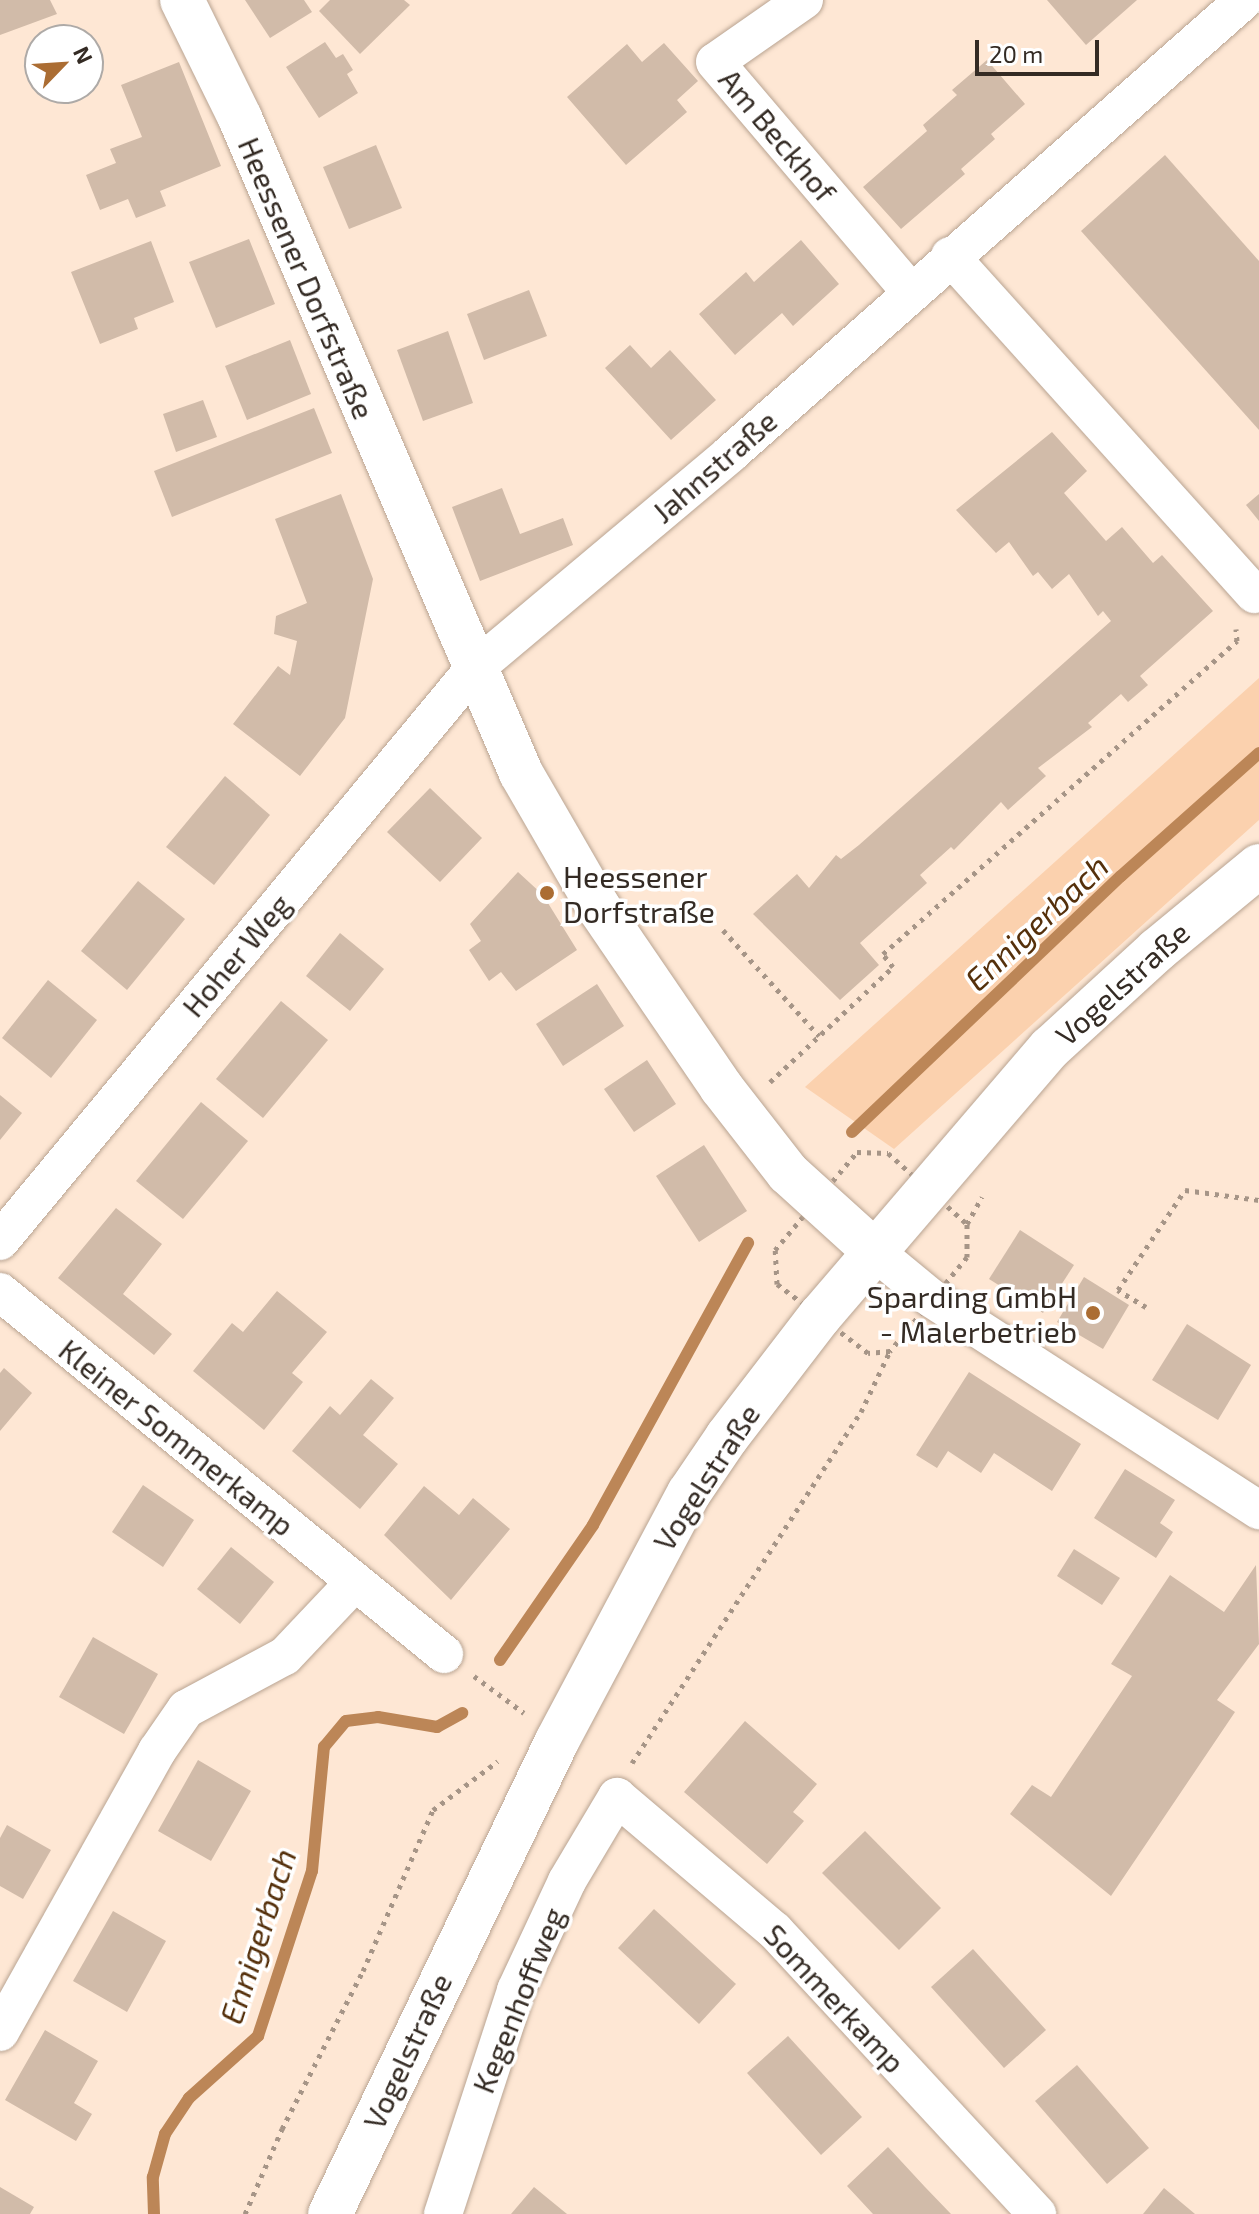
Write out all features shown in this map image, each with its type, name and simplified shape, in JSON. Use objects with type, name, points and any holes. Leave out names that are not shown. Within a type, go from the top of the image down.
[{"type":"street","name":"Heessener Dorfstraße","points":[[182,0],[240,118],[473,670],[521,773],[593,897],[740,1111],[788,1173],[931,1298],[1259,1510]]},
{"type":"street","name":"Am Beckhof","points":[[804,0],[715,62],[910,291]]},
{"type":"street","name":"Jahnstraße","points":[[473,670],[730,454],[910,291],[1244,0]]},
{"type":"street","points":[[950,256],[1254,594]]},
{"type":"street","name":"Hoher Weg","points":[[0,1241],[473,670]]},
{"type":"street","name":"Vogelstraße","points":[[330,2214],[479,1895],[689,1493],[767,1383],[874,1251],[1050,1048],[1259,866]]},
{"type":"street","name":"Kleiner Sommerkamp","points":[[0,1292],[444,1654]]},
{"type":"street","points":[[0,2032],[157,1751],[186,1709],[285,1656],[354,1583]]},
{"type":"street","name":"Kegenhoffweg","points":[[443,2214],[516,1990],[567,1881],[617,1797]]},
{"type":"street","name":"Sommerkamp","points":[[617,1797],[775,1931],[1037,2214]]},
{"type":"path","points":[[740,1111],[893,967],[883,954],[1237,641],[1235,611],[1254,594]]},
{"type":"path","points":[[723,930],[819,1036]]},
{"type":"path","points":[[967,1224],[987,1188]]},
{"type":"path","points":[[1146,1307],[1118,1290],[1185,1190],[1259,1200]]},
{"type":"path","points":[[617,1797],[632,1763],[861,1412],[890,1351]]},
{"type":"path","points":[[245,2214],[282,2129],[363,1971],[433,1810],[506,1750]]},
{"type":"shaded area","points":[[1259,678],[1259,820],[894,1149],[805,1087]]},
{"type":"building","points":[[0,0],[50,0],[57,14],[0,35]]},
{"type":"building","points":[[245,0],[304,0],[312,12],[270,38]]},
{"type":"building","points":[[330,0],[404,0],[410,5],[360,54],[319,11]]},
{"type":"building","points":[[1047,0],[1137,0],[1086,45]]},
{"type":"building","points":[[325,42],[336,58],[343,54],[353,70],[347,74],[358,93],[319,118],[286,67]]},
{"type":"building","points":[[664,43],[698,81],[677,100],[687,112],[626,165],[567,97],[627,44],[642,62]]},
{"type":"building","points":[[987,60],[1025,104],[991,134],[995,139],[961,169],[965,174],[901,229],[863,187],[927,131],[923,125],[957,95],[952,90]]},
{"type":"building","points":[[179,62],[221,166],[160,191],[166,206],[136,218],[128,199],[100,210],[86,175],[116,163],[110,149],[142,137],[121,85]]},
{"type":"building","points":[[376,145],[402,208],[349,229],[323,167]]},
{"type":"building","points":[[1165,155],[1259,261],[1259,430],[1081,231]]},
{"type":"building","points":[[249,239],[275,304],[216,328],[189,262]]},
{"type":"building","points":[[801,240],[839,284],[793,326],[782,313],[735,355],[699,314],[746,272],[754,282]]},
{"type":"building","points":[[151,241],[174,302],[134,318],[138,329],[100,344],[71,272]]},
{"type":"building","points":[[529,290],[547,336],[484,360],[467,314]]},
{"type":"building","points":[[448,331],[473,403],[423,421],[397,350]]},
{"type":"building","points":[[290,340],[311,394],[247,420],[225,366]]},
{"type":"building","points":[[630,345],[651,368],[670,350],[716,400],[671,440],[605,368]]},
{"type":"building","points":[[203,400],[217,437],[176,452],[163,414]]},
{"type":"building","points":[[314,408],[332,453],[172,517],[154,471]]},
{"type":"building","points":[[1052,432],[1087,471],[1064,493],[1106,541],[1122,527],[1153,563],[1162,555],[1213,611],[1140,676],[1148,685],[1128,702],[1121,694],[1088,723],[1092,727],[1038,768],[1046,776],[1008,810],[1001,802],[954,850],[951,847],[920,875],[927,883],[860,943],[879,965],[840,1000],[753,914],[797,874],[809,888],[836,855],[841,859],[859,845],[1111,621],[1103,611],[1098,616],[1069,574],[1052,589],[1038,572],[1033,576],[1009,542],[996,553],[956,510]]},
{"type":"building","points":[[502,488],[520,534],[563,518],[573,545],[480,581],[452,507]]},
{"type":"building","points":[[341,494],[373,579],[345,718],[300,776],[233,724],[278,666],[290,675],[297,641],[274,634],[276,616],[307,603],[275,519]]},
{"type":"building","points":[[1259,494],[1259,521],[1246,505]]},
{"type":"building","points":[[225,776],[270,815],[214,885],[166,847]]},
{"type":"building","points":[[430,788],[482,838],[440,882],[387,832]]},
{"type":"building","points":[[518,872],[543,895],[577,950],[516,991],[501,972],[489,981],[469,950],[481,941],[470,924]]},
{"type":"building","points":[[138,881],[185,919],[127,990],[81,951]]},
{"type":"building","points":[[340,933],[384,969],[350,1011],[306,976]]},
{"type":"building","points":[[48,980],[97,1020],[51,1078],[2,1038]]},
{"type":"building","points":[[597,984],[624,1026],[563,1066],[536,1024]]},
{"type":"building","points":[[281,1001],[328,1040],[263,1118],[216,1079]]},
{"type":"building","points":[[647,1060],[676,1104],[634,1132],[604,1089]]},
{"type":"building","points":[[0,1095],[22,1113],[0,1140]]},
{"type":"building","points":[[201,1102],[248,1141],[183,1219],[136,1181]]},
{"type":"building","points":[[704,1145],[747,1211],[699,1242],[656,1176]]},
{"type":"building","points":[[116,1208],[162,1244],[123,1294],[172,1334],[154,1355],[58,1278]]},
{"type":"building","points":[[1020,1230],[1074,1265],[1043,1313],[989,1279]]},
{"type":"building","name":"Sparding GmbH - Malerbetrieb","points":[[1084,1277],[1129,1305],[1103,1349],[1057,1322]]},
{"type":"building","points":[[277,1291],[327,1332],[292,1373],[303,1382],[264,1430],[193,1371],[232,1323],[243,1332]]},
{"type":"building","points":[[1187,1324],[1251,1365],[1218,1420],[1152,1380]]},
{"type":"building","points":[[4,1368],[32,1393],[0,1431],[0,1373]]},
{"type":"building","points":[[969,1372],[1081,1444],[1052,1491],[994,1453],[981,1473],[948,1451],[937,1468],[916,1455]]},
{"type":"building","points":[[371,1379],[394,1398],[363,1435],[398,1464],[360,1509],[292,1451],[330,1406],[340,1415]]},
{"type":"building","points":[[1125,1469],[1175,1500],[1160,1523],[1173,1532],[1156,1558],[1094,1518]]},
{"type":"building","points":[[143,1485],[194,1520],[163,1567],[112,1532]]},
{"type":"building","points":[[424,1486],[459,1515],[473,1498],[510,1529],[451,1600],[384,1535]]},
{"type":"building","points":[[231,1547],[274,1582],[240,1624],[197,1589]]},
{"type":"building","points":[[1074,1549],[1120,1578],[1102,1605],[1057,1576]]},
{"type":"building","points":[[1256,1565],[1259,1644],[1217,1700],[1235,1712],[1111,1896],[1010,1814],[1032,1785],[1051,1797],[1132,1676],[1111,1664],[1170,1575],[1224,1612]]},
{"type":"building","points":[[93,1637],[158,1674],[124,1734],[59,1697]]},
{"type":"building","points":[[745,1721],[817,1784],[793,1812],[804,1821],[767,1864],[684,1792]]},
{"type":"building","points":[[198,1760],[251,1791],[211,1861],[158,1831]]},
{"type":"building","points":[[7,1825],[51,1850],[23,1899],[0,1886],[0,1838]]},
{"type":"building","points":[[865,1831],[941,1908],[899,1950],[822,1873]]},
{"type":"building","points":[[654,1909],[736,1984],[699,2024],[618,1948]]},
{"type":"building","points":[[113,1911],[166,1941],[127,2012],[73,1981]]},
{"type":"building","points":[[973,1949],[1046,2030],[1004,2068],[931,1987]]},
{"type":"building","points":[[45,2030],[98,2061],[74,2103],[92,2114],[76,2141],[5,2100]]},
{"type":"building","points":[[788,2036],[862,2117],[821,2155],[747,2073]]},
{"type":"building","points":[[1077,2065],[1149,2148],[1107,2184],[1035,2101]]},
{"type":"building","points":[[888,2147],[951,2214],[873,2214],[847,2186]]},
{"type":"building","points":[[0,2187],[34,2207],[30,2214],[0,2214]]},
{"type":"building","points":[[534,2187],[567,2214],[511,2214]]},
{"type":"building","points":[[1164,2188],[1195,2214],[1143,2214]]},
{"type":"waterway","name":"Ennigerbach","points":[[852,1132],[1121,876],[1259,753]]},
{"type":"waterway","name":"Ennigerbach","points":[[500,1660],[593,1525],[748,1243]]},
{"type":"waterway","name":"Ennigerbach","points":[[154,2214],[153,2177],[165,2134],[189,2098],[258,2036],[312,1871],[324,1747],[346,1721],[378,1717],[437,1727],[462,1713]]},
{"type":"place","name":"Heessener Dorfstraße","points":[[547,893]]},
{"type":"place","name":"Sparding GmbH - Malerbetrieb","points":[[1093,1313]]}]
